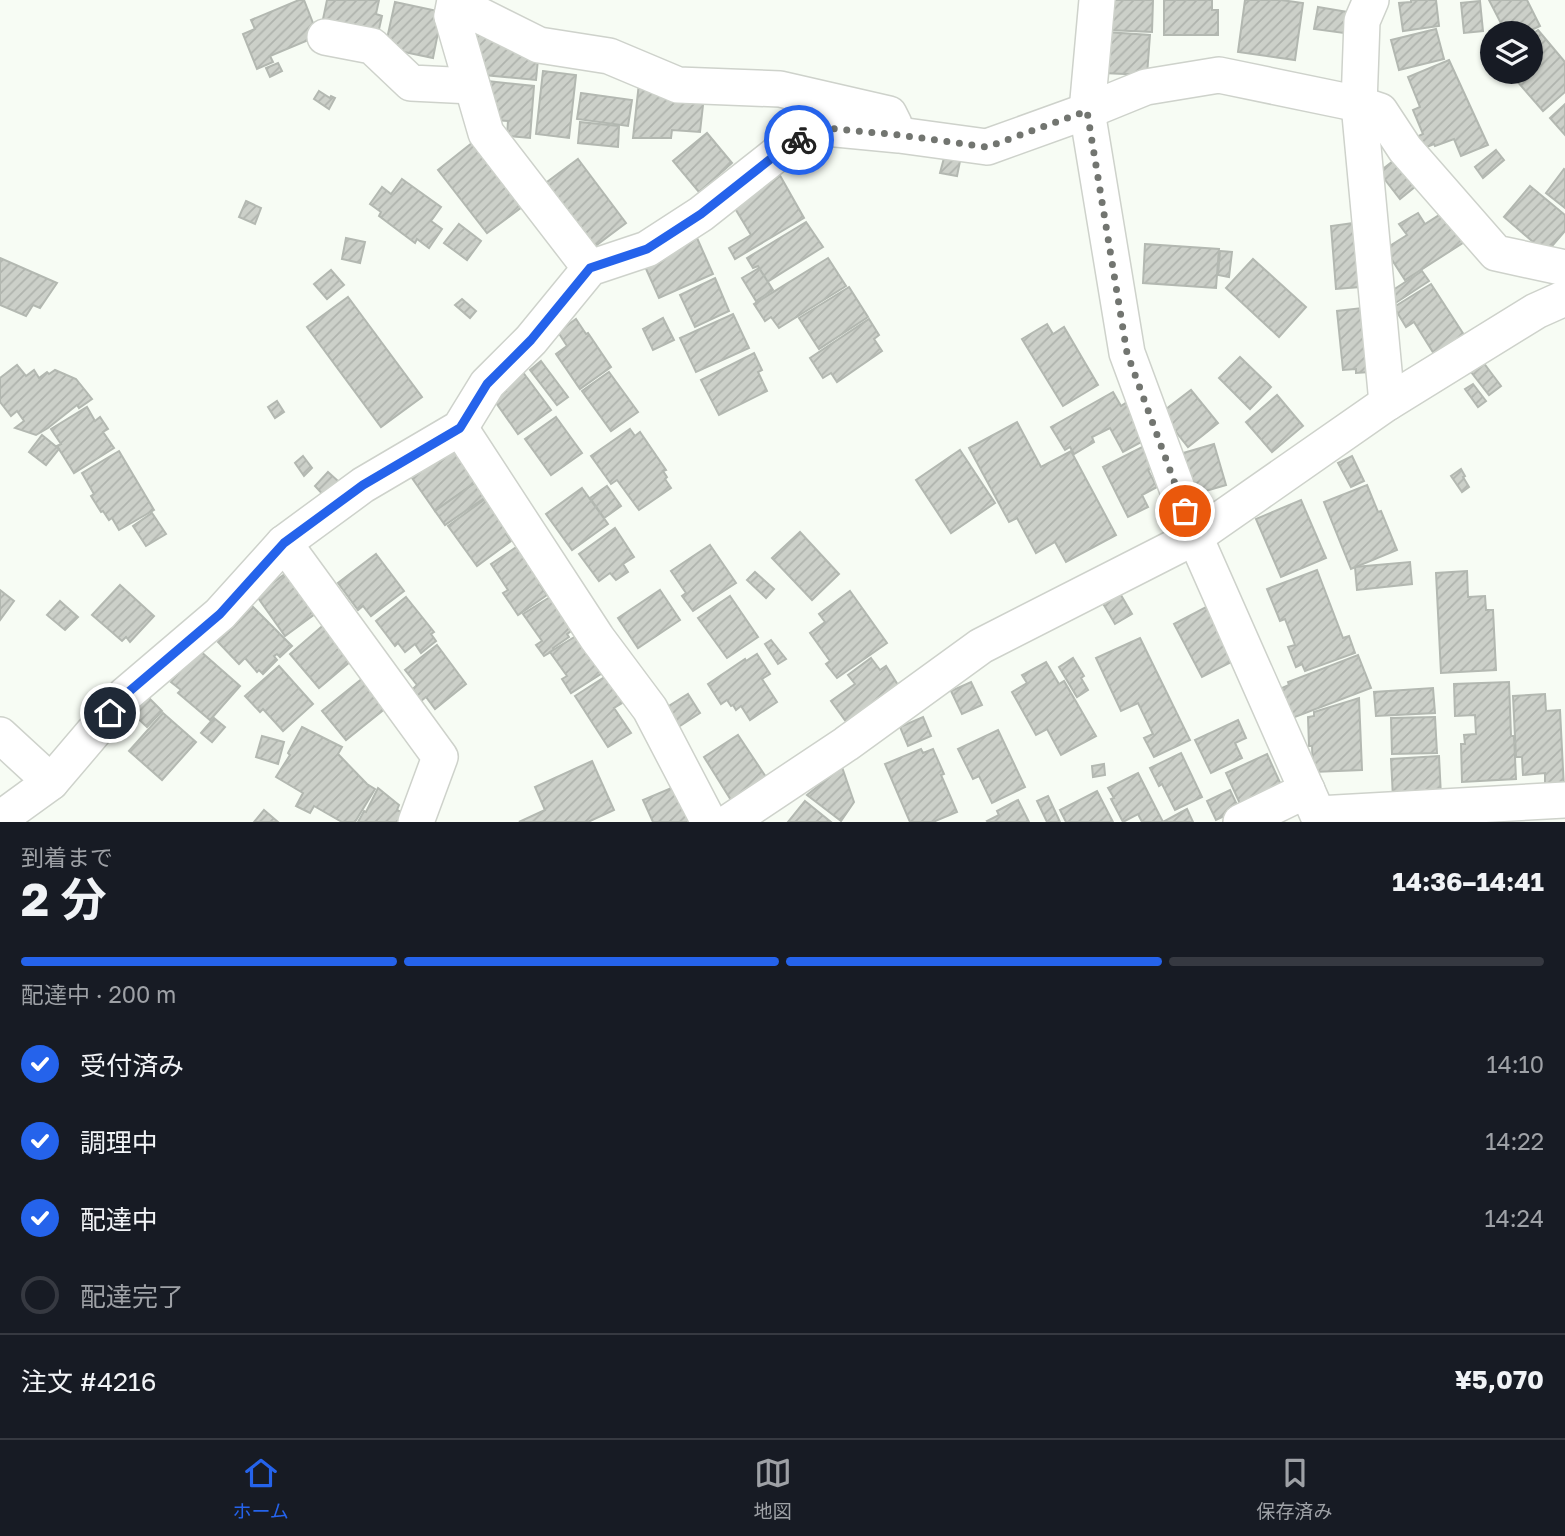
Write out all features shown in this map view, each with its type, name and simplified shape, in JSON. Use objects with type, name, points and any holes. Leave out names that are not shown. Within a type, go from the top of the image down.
[{"type":"street","points":[[1097,0],[1087,111],[1127,353],[1195,537],[1315,809]]},
{"type":"street","points":[[1371,0],[1362,21],[1359,104],[1387,403]]},
{"type":"street","points":[[590,268],[486,133],[454,8],[480,15],[539,45],[609,56],[678,85],[780,89],[890,114],[899,135]]},
{"type":"street","points":[[325,37],[372,46],[411,83],[472,86]]},
{"type":"street","points":[[0,819],[51,782],[125,695],[220,614],[284,543],[363,485],[460,428],[487,384],[531,340],[590,268],[647,249],[701,214],[787,146],[826,128],[987,147],[1146,87],[1219,75],[1359,104],[1380,111],[1405,149],[1496,253],[1565,268]]},
{"type":"street","points":[[729,822],[846,744],[981,646],[1195,537],[1387,403],[1536,312],[1565,298]]},
{"type":"street","points":[[460,428],[597,638],[650,709],[709,822]]},
{"type":"street","points":[[284,543],[440,757],[415,822]]},
{"type":"street","points":[[0,735],[51,782]]},
{"type":"street","points":[[1241,822],[1315,809],[1565,800]]},
{"type":"building","points":[[304,0],[318,36],[270,56],[273,62],[257,69],[243,34],[255,29],[251,20]]},
{"type":"building","points":[[327,0],[379,0],[376,14],[382,16],[377,38],[322,24]]},
{"type":"building","points":[[1111,0],[1153,0],[1152,32],[1109,30]]},
{"type":"building","points":[[1164,0],[1212,0],[1212,10],[1218,10],[1218,35],[1164,35]]},
{"type":"building","points":[[1245,0],[1303,3],[1295,60],[1238,52]]},
{"type":"building","points":[[1436,0],[1439,26],[1403,31],[1399,3]]},
{"type":"building","points":[[1489,0],[1527,0],[1538,21],[1500,21]]},
{"type":"building","points":[[1480,1],[1480,31],[1464,33],[1461,3]]},
{"type":"building","points":[[395,2],[442,12],[433,58],[385,48]]},
{"type":"building","points":[[1318,7],[1354,13],[1351,34],[1314,29]]},
{"type":"building","points":[[470,20],[539,49],[536,80],[473,74]]},
{"type":"building","points":[[1436,29],[1444,59],[1399,70],[1391,40]]},
{"type":"building","points":[[1106,32],[1150,35],[1147,75],[1103,73]]},
{"type":"building","points":[[1543,36],[1565,62],[1565,92],[1543,111],[1519,84],[1543,84]]},
{"type":"building","points":[[1449,60],[1488,145],[1461,156],[1454,139],[1417,151],[1412,139],[1423,134],[1413,110],[1420,107],[1408,77]]},
{"type":"building","points":[[278,63],[282,71],[270,77],[266,68]]},
{"type":"building","points":[[543,71],[576,75],[569,138],[536,134]]},
{"type":"building","points":[[487,81],[534,86],[530,138],[507,136],[508,121],[495,120],[497,106],[485,104]]},
{"type":"building","points":[[639,83],[704,96],[700,132],[672,130],[671,138],[633,138]]},
{"type":"building","points":[[319,91],[335,98],[329,109],[314,99]]},
{"type":"building","points":[[581,93],[632,100],[628,126],[577,119]]},
{"type":"building","points":[[1565,104],[1565,135],[1550,118]]},
{"type":"building","points":[[580,122],[619,126],[618,147],[578,143]]},
{"type":"building","points":[[707,133],[732,163],[699,192],[673,161]]},
{"type":"building","points":[[472,143],[522,207],[487,233],[438,170]]},
{"type":"building","points":[[1496,150],[1504,160],[1483,178],[1475,167]]},
{"type":"building","points":[[1401,155],[1422,181],[1400,199],[1379,172]]},
{"type":"building","points":[[944,158],[960,161],[957,176],[940,173]]},
{"type":"building","points":[[578,159],[626,223],[590,250],[543,185]]},
{"type":"building","points":[[1565,170],[1565,208],[1546,193]]},
{"type":"building","points":[[778,172],[804,218],[735,259],[729,248],[751,235],[730,200]]},
{"type":"building","points":[[402,179],[441,207],[431,221],[442,229],[429,248],[417,239],[415,243],[379,216],[381,212],[370,204],[382,187],[391,194]]},
{"type":"building","points":[[1530,186],[1565,215],[1565,231],[1546,253],[1504,217]]},
{"type":"building","points":[[246,201],[261,208],[255,224],[239,217]]},
{"type":"building","points":[[1447,210],[1466,241],[1405,280],[1385,249],[1407,235],[1399,224],[1418,213],[1425,224]]},
{"type":"building","points":[[806,222],[823,247],[767,282],[758,266],[753,268],[747,258]]},
{"type":"building","points":[[1354,223],[1360,287],[1336,289],[1331,226]]},
{"type":"building","points":[[459,224],[481,241],[467,260],[444,243]]},
{"type":"building","points":[[346,238],[365,242],[360,263],[342,259]]},
{"type":"building","points":[[697,238],[713,274],[659,298],[643,262]]},
{"type":"building","points":[[1145,244],[1219,249],[1216,288],[1143,283]]},
{"type":"building","points":[[1220,251],[1232,252],[1229,277],[1218,275]]},
{"type":"building","points":[[0,258],[57,283],[40,308],[33,305],[26,316],[0,305]]},
{"type":"building","points":[[828,258],[846,286],[779,328],[771,317],[765,321],[754,304]]},
{"type":"building","points":[[1253,259],[1306,307],[1279,337],[1226,288]]},
{"type":"building","points":[[759,268],[773,290],[756,301],[742,278]]},
{"type":"building","points":[[331,270],[344,285],[327,299],[314,284]]},
{"type":"building","points":[[1422,271],[1429,281],[1394,304],[1387,294]]},
{"type":"building","points":[[715,278],[729,311],[695,327],[680,295]]},
{"type":"building","points":[[1431,284],[1466,338],[1436,357],[1414,322],[1406,327],[1394,307]]},
{"type":"building","points":[[849,287],[868,317],[819,349],[799,318]]},
{"type":"building","points":[[348,297],[422,397],[381,427],[307,327]]},
{"type":"building","points":[[462,299],[476,311],[470,318],[455,305]]},
{"type":"building","points":[[1362,308],[1369,372],[1356,373],[1356,369],[1343,370],[1337,311]]},
{"type":"building","points":[[733,314],[749,348],[696,372],[680,338]]},
{"type":"building","points":[[663,318],[674,340],[653,350],[643,329]]},
{"type":"building","points":[[576,319],[611,367],[580,389],[556,354],[567,346],[558,332]]},
{"type":"building","points":[[869,319],[879,335],[874,339],[882,351],[837,382],[831,373],[823,378],[810,358]]},
{"type":"building","points":[[1047,324],[1053,334],[1064,327],[1098,385],[1063,406],[1022,339]]},
{"type":"building","points":[[754,353],[762,370],[758,372],[767,391],[719,415],[701,380]]},
{"type":"building","points":[[1240,357],[1271,387],[1250,409],[1219,378]]},
{"type":"building","points":[[541,361],[568,397],[557,405],[530,370]]},
{"type":"building","points":[[1483,362],[1501,386],[1489,395],[1471,372]]},
{"type":"building","points":[[17,365],[26,376],[34,370],[39,378],[55,370],[76,379],[92,399],[79,408],[77,405],[36,435],[15,428],[24,421],[17,411],[11,416],[0,402],[0,378]]},
{"type":"building","points":[[522,371],[551,410],[518,434],[494,400],[506,391],[502,386]]},
{"type":"building","points":[[609,372],[638,412],[611,431],[582,391]]},
{"type":"building","points":[[1473,384],[1486,401],[1478,407],[1465,389]]},
{"type":"building","points":[[1191,390],[1218,423],[1188,447],[1161,413]]},
{"type":"building","points":[[1113,392],[1121,406],[1130,400],[1145,440],[1123,452],[1110,428],[1092,437],[1094,442],[1074,454],[1070,447],[1065,450],[1051,427]]},
{"type":"building","points":[[1277,395],[1303,426],[1272,452],[1246,422]]},
{"type":"building","points":[[277,401],[284,412],[275,418],[268,407]]},
{"type":"building","points":[[87,407],[95,421],[100,417],[108,429],[103,432],[114,448],[74,473],[57,446],[61,444],[51,429]]},
{"type":"building","points":[[556,417],[582,453],[551,475],[525,439]]},
{"type":"building","points":[[1017,422],[1041,467],[1071,451],[1116,535],[1066,562],[1055,542],[1036,553],[1017,518],[1009,522],[969,448]]},
{"type":"building","points":[[630,429],[635,436],[640,432],[666,470],[663,471],[667,477],[665,479],[671,488],[639,510],[617,480],[611,484],[591,456]]},
{"type":"building","points":[[42,435],[59,449],[46,465],[29,452]]},
{"type":"building","points":[[1214,444],[1226,485],[1185,497],[1173,456]]},
{"type":"building","points":[[1146,445],[1157,466],[1148,470],[1157,487],[1142,495],[1148,507],[1128,517],[1103,467]]},
{"type":"building","points":[[453,449],[476,482],[435,511],[412,478]]},
{"type":"building","points":[[960,450],[995,503],[951,533],[916,480]]},
{"type":"building","points":[[119,451],[154,510],[119,530],[112,518],[109,520],[103,511],[101,512],[82,473]]},
{"type":"building","points":[[303,456],[312,468],[304,476],[295,463]]},
{"type":"building","points":[[1352,456],[1364,481],[1351,487],[1338,463]]},
{"type":"building","points":[[1461,469],[1469,487],[1462,492],[1451,476]]},
{"type":"building","points":[[328,472],[338,481],[326,498],[315,486]]},
{"type":"building","points":[[476,482],[486,497],[445,525],[435,511]]},
{"type":"building","points":[[1367,485],[1397,550],[1351,569],[1324,502]]},
{"type":"building","points":[[607,486],[621,506],[604,518],[590,498]]},
{"type":"building","points":[[582,488],[608,524],[572,550],[546,514]]},
{"type":"building","points":[[485,499],[509,532],[506,534],[511,541],[477,566],[448,526]]},
{"type":"building","points":[[1301,500],[1326,558],[1281,577],[1256,519]]},
{"type":"building","points":[[152,513],[166,534],[146,546],[133,526]]},
{"type":"building","points":[[615,528],[634,557],[623,564],[628,572],[616,580],[610,573],[599,581],[579,554]]},
{"type":"building","points":[[800,532],[839,574],[812,600],[772,558]]},
{"type":"building","points":[[710,545],[736,583],[693,611],[682,596],[686,593],[671,571]]},
{"type":"building","points":[[518,546],[543,583],[540,585],[547,595],[518,615],[503,593],[508,590],[491,564]]},
{"type":"building","points":[[376,554],[404,591],[371,616],[363,606],[358,610],[338,583]]},
{"type":"building","points":[[1410,562],[1412,584],[1357,590],[1355,567]]},
{"type":"building","points":[[1317,570],[1343,638],[1349,636],[1355,653],[1305,671],[1302,664],[1296,667],[1288,647],[1295,645],[1285,619],[1280,621],[1267,589]]},
{"type":"building","points":[[289,571],[319,611],[285,636],[256,595]]},
{"type":"building","points":[[1467,571],[1468,597],[1485,596],[1486,610],[1493,610],[1496,670],[1441,673],[1436,573]]},
{"type":"building","points":[[755,572],[774,589],[766,598],[747,580]]},
{"type":"building","points":[[120,585],[154,616],[130,642],[126,637],[122,641],[92,615]]},
{"type":"building","points":[[0,590],[14,601],[0,620]]},
{"type":"building","points":[[660,590],[680,620],[638,648],[618,618]]},
{"type":"building","points":[[1118,590],[1132,614],[1115,624],[1101,600]]},
{"type":"building","points":[[850,591],[887,643],[837,678],[826,664],[830,661],[810,633],[825,622],[819,614]]},
{"type":"building","points":[[730,596],[758,637],[727,658],[698,618]]},
{"type":"building","points":[[406,597],[434,632],[431,634],[436,641],[421,653],[415,644],[405,652],[398,643],[395,646],[376,621]]},
{"type":"building","points":[[550,597],[577,627],[567,634],[569,637],[544,656],[536,645],[542,641],[523,614]]},
{"type":"building","points":[[60,601],[78,617],[65,630],[47,615]]},
{"type":"building","points":[[250,604],[292,646],[280,657],[277,654],[274,656],[277,660],[263,674],[259,670],[257,672],[245,658],[239,664],[218,642],[223,637],[221,635]]},
{"type":"building","points":[[1206,607],[1235,660],[1202,677],[1174,624]]},
{"type":"building","points":[[327,622],[351,661],[319,688],[290,654]]},
{"type":"building","points":[[576,636],[604,672],[571,693],[562,679],[567,676],[550,652]]},
{"type":"building","points":[[1140,638],[1190,740],[1154,757],[1144,738],[1153,734],[1138,703],[1121,711],[1096,658]]},
{"type":"building","points":[[771,640],[786,659],[778,664],[765,644]]},
{"type":"building","points":[[437,645],[466,684],[435,709],[426,697],[421,701],[413,689],[417,685],[405,670]]},
{"type":"building","points":[[199,650],[240,686],[210,720],[178,693],[181,690],[171,682]]},
{"type":"building","points":[[757,654],[770,674],[762,679],[777,702],[750,720],[741,706],[736,710],[727,700],[721,704],[708,684]]},
{"type":"building","points":[[1358,655],[1371,688],[1287,720],[1275,691],[1289,685],[1288,682]]},
{"type":"building","points":[[871,658],[880,670],[886,666],[898,685],[847,723],[831,701],[855,684],[848,675]]},
{"type":"building","points":[[1073,658],[1084,676],[1081,678],[1088,690],[1077,697],[1059,667]]},
{"type":"building","points":[[1046,662],[1059,684],[1064,681],[1096,736],[1061,755],[1047,729],[1036,735],[1012,692],[1027,683],[1022,675]]},
{"type":"building","points":[[279,666],[313,704],[283,731],[263,709],[260,712],[245,696]]},
{"type":"building","points":[[606,676],[624,702],[614,708],[631,733],[608,747],[575,696]]},
{"type":"building","points":[[363,678],[387,707],[346,740],[322,711]]},
{"type":"building","points":[[971,682],[982,705],[962,714],[951,691]]},
{"type":"building","points":[[1509,682],[1516,779],[1462,782],[1461,744],[1465,744],[1464,735],[1476,734],[1475,715],[1455,716],[1454,684]]},
{"type":"building","points":[[1433,688],[1435,713],[1376,716],[1374,692]]},
{"type":"building","points":[[688,694],[700,713],[677,728],[664,709]]},
{"type":"building","points":[[1545,694],[1546,711],[1560,710],[1564,789],[1545,790],[1545,773],[1523,775],[1522,757],[1516,757],[1513,696]]},
{"type":"building","points":[[146,695],[162,711],[147,727],[130,711]]},
{"type":"building","points":[[1359,698],[1362,770],[1313,772],[1308,717],[1314,716],[1314,712]]},
{"type":"building","points":[[163,713],[196,742],[162,780],[129,751]]},
{"type":"building","points":[[923,717],[931,736],[908,746],[900,727]]},
{"type":"building","points":[[1435,717],[1437,753],[1392,754],[1391,718]]},
{"type":"building","points":[[214,718],[225,727],[212,742],[201,733]]},
{"type":"building","points":[[1238,720],[1246,738],[1235,743],[1242,758],[1211,773],[1195,740]]},
{"type":"building","points":[[302,727],[342,747],[338,754],[375,789],[355,822],[342,822],[314,806],[310,813],[296,806],[303,793],[276,777],[290,755],[288,753]]},
{"type":"building","points":[[998,730],[1025,787],[992,803],[979,776],[973,779],[958,749]]},
{"type":"building","points":[[738,735],[766,777],[731,800],[704,757]]},
{"type":"building","points":[[262,736],[284,742],[278,764],[256,757]]},
{"type":"building","points":[[921,749],[923,753],[933,749],[957,812],[933,822],[910,822],[885,764]]},
{"type":"building","points":[[1181,753],[1202,797],[1175,810],[1162,784],[1159,786],[1150,768]]},
{"type":"building","points":[[1267,754],[1282,787],[1241,806],[1226,773]]},
{"type":"building","points":[[1439,756],[1441,796],[1393,798],[1391,759]]},
{"type":"building","points":[[592,761],[614,810],[588,822],[519,822],[545,810],[535,787]]},
{"type":"building","points":[[1104,764],[1105,775],[1093,777],[1092,766]]},
{"type":"building","points":[[842,767],[854,802],[841,821],[807,795]]},
{"type":"building","points":[[1138,773],[1163,822],[1142,822],[1138,814],[1123,822],[1111,799],[1114,798],[1108,788]]},
{"type":"building","points":[[676,786],[691,822],[653,822],[643,800]]},
{"type":"building","points":[[378,788],[399,805],[397,810],[405,814],[404,822],[358,822]]},
{"type":"building","points":[[1230,790],[1239,809],[1216,820],[1207,801]]},
{"type":"building","points":[[1097,791],[1113,822],[1066,822],[1060,810]]},
{"type":"building","points":[[1048,796],[1060,822],[1047,822],[1037,801]]},
{"type":"building","points":[[1018,800],[1029,822],[987,821],[999,815],[997,811]]},
{"type":"building","points":[[805,801],[831,822],[788,822]]},
{"type":"building","points":[[1187,809],[1193,822],[1163,822]]},
{"type":"building","points":[[264,810],[278,822],[254,822]]},
{"type":"way so far","points":[[799,140],[826,128],[987,147],[1087,111],[1127,353],[1185,511]]},
{"type":"route","points":[[110,713],[125,695],[220,614],[284,543],[363,485],[460,428],[487,384],[531,340],[590,268],[647,249],[701,214],[787,146],[799,140]]}]
